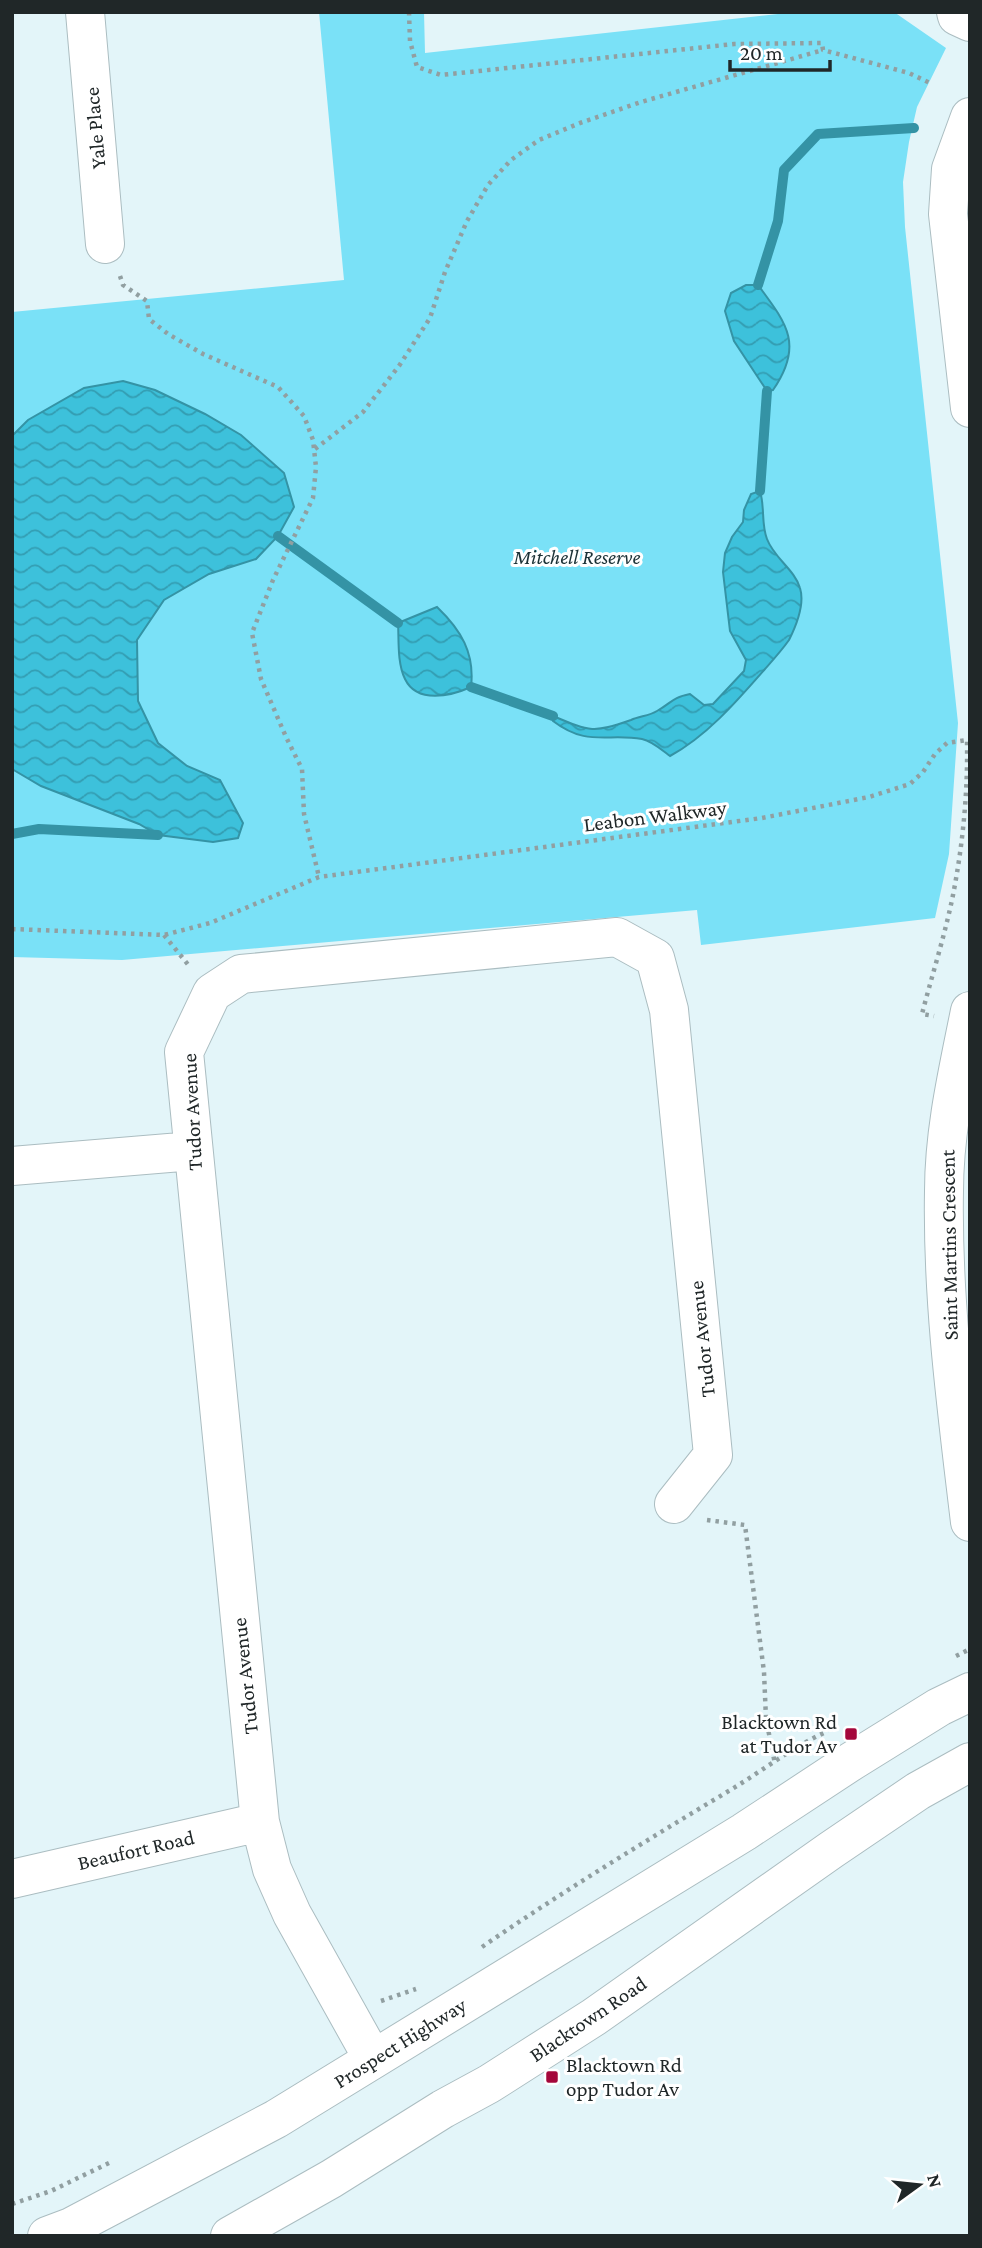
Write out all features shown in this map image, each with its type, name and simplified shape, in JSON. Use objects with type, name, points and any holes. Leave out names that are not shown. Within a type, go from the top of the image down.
[{"type":"street","name":"Yale Place","points":[[85,12],[105,244]]},
{"type":"street","points":[[956,12],[957,16],[970,22]]},
{"type":"street","points":[[970,117],[951,169],[948,214],[960,242],[970,408]]},
{"type":"street","name":"Tudor Avenue","points":[[373,2059],[292,1914],[272,1869],[260,1822],[184,1052],[212,993],[241,974],[617,937],[655,958],[669,1010],[713,1455],[674,1504]]},
{"type":"street","name":"Saint Martins Crescent","points":[[969,1017],[950,1110],[944,1190],[948,1326],[970,1522]]},
{"type":"street","points":[[12,1166],[193,1151]]},
{"type":"street","name":"Prospect Highway","points":[[47,2236],[71,2227],[276,2119],[744,1832],[939,1707],[970,1692]]},
{"type":"street","name":"Blacktown Road","points":[[230,2236],[489,2084],[594,2017],[831,1850],[918,1791],[970,1762]]},
{"type":"street","name":"Beaufort Road","points":[[12,1879],[260,1822]]},
{"type":"path","points":[[409,12],[410,41],[417,67],[441,75],[734,44],[821,43],[823,50]]},
{"type":"path","points":[[314,449],[363,412],[399,366],[429,318],[467,221],[488,185],[511,160],[539,140],[640,102],[823,50],[909,73],[932,84]]},
{"type":"path","points":[[123,285],[146,301],[149,319],[168,334],[203,354],[278,387],[304,415],[316,467],[313,498],[273,580],[252,633],[261,679],[302,769],[304,814],[319,877]]},
{"type":"path","name":"Leabon Walkway","points":[[12,929],[164,935],[210,923],[319,877],[762,818],[869,797],[910,784],[947,743],[967,740],[962,833],[953,896],[922,1014],[969,1017]]},
{"type":"path","points":[[674,1504],[702,1520],[745,1525],[764,1672],[766,1719],[775,1763]]},
{"type":"path","points":[[473,1953],[644,1842],[829,1730]]},
{"type":"path","points":[[372,2006],[391,1996],[417,1989]]},
{"type":"path","points":[[12,2204],[51,2191],[122,2157]]},
{"type":"green space","name":"Mitchell Reserve","points":[[319,12],[424,12],[425,53],[796,12],[894,12],[946,48],[917,107],[903,182],[905,227],[958,723],[949,854],[935,918],[701,945],[697,910],[122,960],[12,957],[12,312],[344,280]]},
{"type":"water","points":[[746,285],[758,285],[784,323],[788,335],[788,360],[773,390],[767,391],[734,341],[725,311],[731,293]]},
{"type":"water","points":[[123,381],[155,390],[241,435],[284,473],[294,507],[278,536],[256,559],[209,574],[164,600],[137,640],[138,701],[158,743],[187,766],[220,780],[243,823],[238,838],[213,842],[158,835],[139,824],[41,786],[12,769],[12,436],[28,420],[84,388]]},
{"type":"water","points":[[760,491],[767,539],[800,588],[801,608],[789,640],[744,693],[709,728],[670,756],[646,740],[587,737],[565,729],[553,721],[553,716],[584,728],[600,729],[651,714],[675,699],[690,694],[704,705],[713,704],[744,671],[746,660],[730,631],[723,572],[725,553],[743,522],[744,510],[751,494]]},
{"type":"water","points":[[437,607],[459,633],[468,653],[472,675],[471,687],[435,696],[418,692],[410,687],[405,679],[400,658],[398,623]]},
{"type":"waterway","points":[[758,285],[778,221],[784,170],[818,134],[914,128]]},
{"type":"waterway","points":[[760,491],[767,391]]},
{"type":"waterway","points":[[278,536],[398,623]]},
{"type":"waterway","points":[[471,687],[553,716]]},
{"type":"waterway","points":[[12,834],[39,829],[158,835]]},
{"type":"place","name":"Blacktown Rd at Tudor Av","points":[[851,1734]]},
{"type":"place","name":"Blacktown Rd opp Tudor Av","points":[[552,2077]]}]
